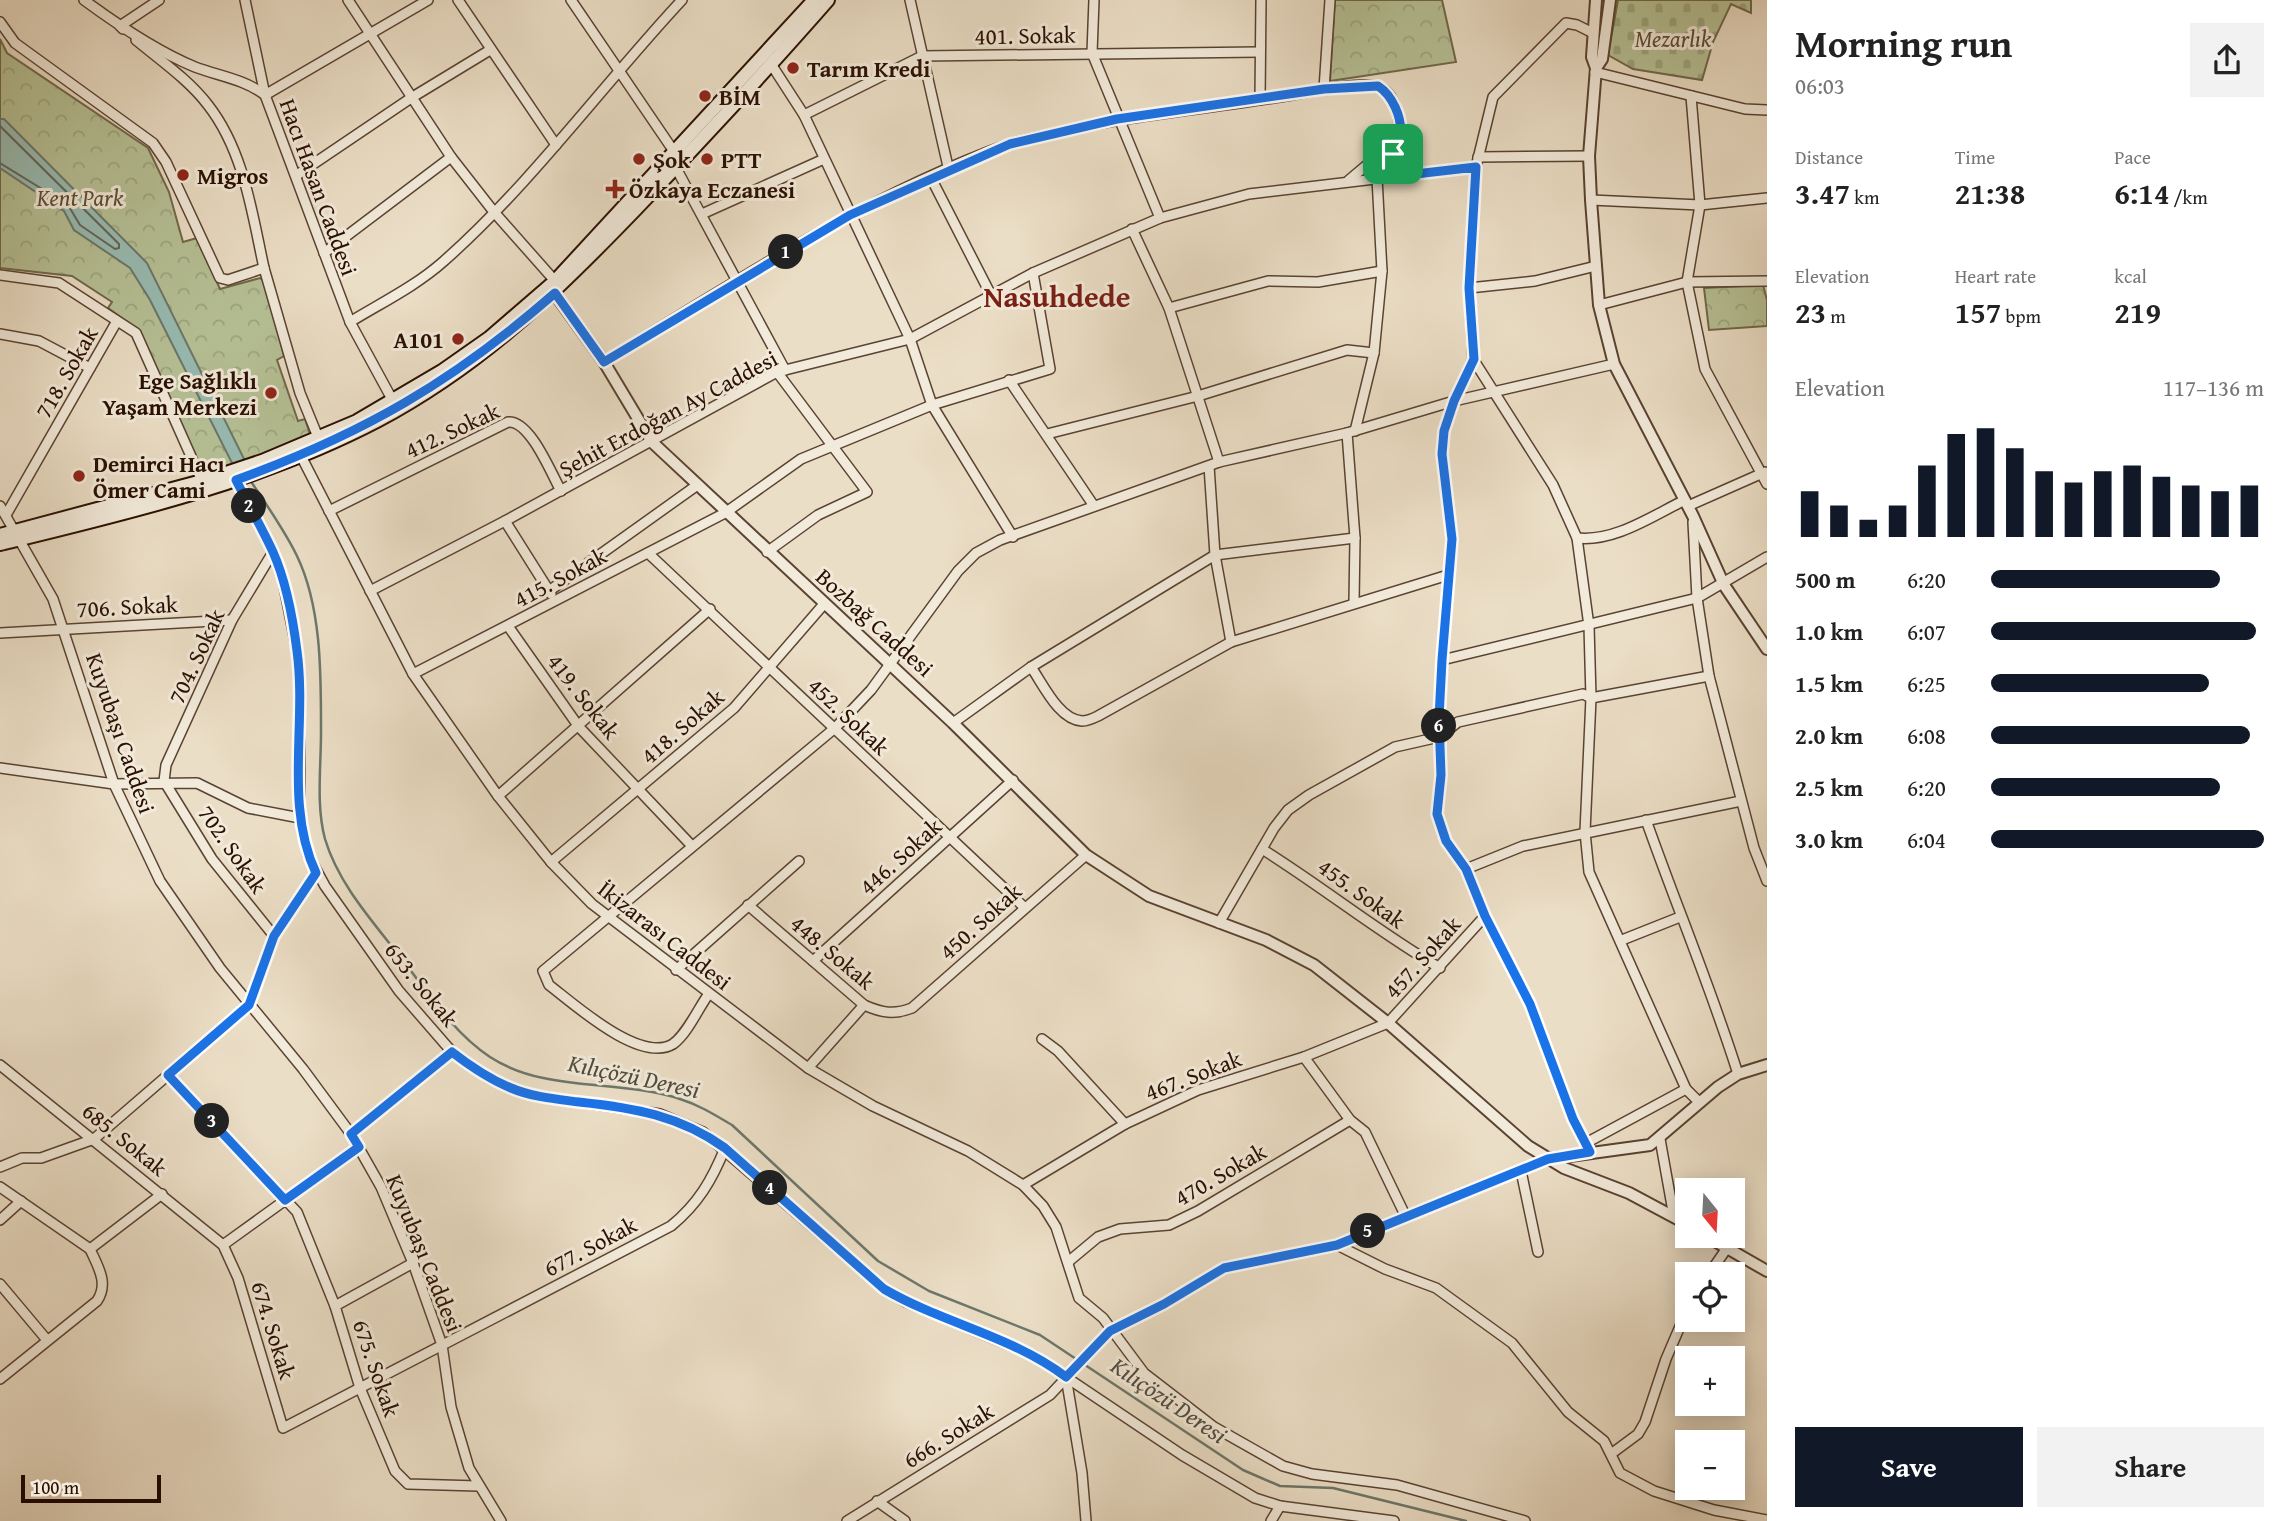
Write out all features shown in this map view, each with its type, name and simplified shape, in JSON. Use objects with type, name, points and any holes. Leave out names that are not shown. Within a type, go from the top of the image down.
[{"type":"main road","points":[[0,544],[18,535],[203,486],[236,480],[301,456],[393,401],[489,338],[555,287],[814,0]]},
{"type":"main road","points":[[203,486],[378,420],[455,373],[555,287],[676,168],[828,0]]},
{"type":"main road","points":[[0,535],[18,535]]},
{"type":"street","name":"Hacı Hasan Caddesi","points":[[84,0],[120,26],[194,66],[247,84],[265,94],[350,322],[393,401]]},
{"type":"street","points":[[159,0],[120,26],[209,106],[245,181],[264,268],[300,393],[321,442]]},
{"type":"street","points":[[245,0],[265,94],[428,0]]},
{"type":"street","points":[[348,0],[451,157],[555,287]]},
{"type":"street","points":[[458,0],[556,145]]},
{"type":"street","points":[[571,0],[675,153]]},
{"type":"street","points":[[350,322],[411,286],[443,262],[556,145],[681,0]]},
{"type":"street","points":[[910,0],[949,171]]},
{"type":"street","points":[[1094,0],[1092,53],[1160,218]]},
{"type":"street","points":[[1260,100],[1261,0]]},
{"type":"street","points":[[1324,89],[1329,0]]},
{"type":"street","points":[[1596,0],[1592,57],[1595,70],[1589,156],[1591,200],[1599,305],[1614,363],[1724,585],[1766,647]]},
{"type":"street","points":[[1595,70],[1602,58],[1610,0]]},
{"type":"street","points":[[0,22],[15,43],[153,143],[166,162],[220,278],[228,280],[264,268]]},
{"type":"street","points":[[1593,33],[1566,23],[1493,97],[1477,162],[1469,288],[1474,359],[1553,485],[1577,538],[1589,626],[1591,698],[1584,832],[1589,872],[1597,895],[1622,940],[1686,1089],[1698,1101]]},
{"type":"street","points":[[297,175],[411,98],[490,50]]},
{"type":"street","name":"401. Sokak","points":[[804,115],[922,56],[1259,52]]},
{"type":"street","points":[[771,64],[804,115],[910,339],[932,405],[1013,537]]},
{"type":"street","points":[[1595,70],[1745,109],[1767,110]]},
{"type":"street","points":[[604,362],[850,215],[1010,144],[1117,119],[1324,89],[1378,86],[1387,92],[1397,112],[1399,138],[1393,154],[1396,165],[1407,175]]},
{"type":"street","points":[[1691,96],[1700,205],[1687,282],[1705,369],[1764,472],[1767,484]]},
{"type":"street","points":[[1347,181],[1399,138]]},
{"type":"street","name":"Şehit Erdoğan Ay Caddesi","points":[[370,591],[781,371],[910,339],[1033,273],[1160,218],[1249,194],[1407,175],[1477,162],[1589,156]]},
{"type":"street","points":[[324,253],[451,157]]},
{"type":"street","points":[[702,214],[824,159]]},
{"type":"street","points":[[676,168],[738,280],[781,371],[867,492],[818,516],[767,552]]},
{"type":"street","points":[[931,178],[992,297]]},
{"type":"street","points":[[1354,602],[1355,538],[1351,432],[1374,353],[1382,271],[1377,178]]},
{"type":"street","points":[[1591,200],[1700,205],[1767,198]]},
{"type":"street","points":[[1132,229],[1169,308],[1198,396],[1214,464],[1215,555],[1231,642]]},
{"type":"street","points":[[1469,288],[1535,281],[1596,266]]},
{"type":"street","points":[[1169,308],[1268,281],[1318,282],[1382,271]]},
{"type":"street","name":"415. Sokak","points":[[413,674],[725,513],[801,459],[932,405],[1050,369],[1033,273]]},
{"type":"street","points":[[0,275],[59,283],[136,333],[203,486]]},
{"type":"street","points":[[1599,305],[1687,282],[1767,282]]},
{"type":"street","name":"Bozbağ Caddesi","points":[[555,287],[652,442],[1013,780],[1086,855],[1137,891],[1265,940],[1314,965],[1388,1024],[1528,1146],[1548,1159],[1674,1217]]},
{"type":"street","name":"718. Sokak","points":[[3,511],[117,321]]},
{"type":"street","points":[[0,334],[39,341],[90,368]]},
{"type":"street","points":[[1047,433],[1198,396],[1347,350],[1374,353]]},
{"type":"street","points":[[1474,359],[1454,401],[1444,431],[1442,454],[1451,513],[1439,737],[1439,827],[1466,869],[1485,916],[1530,1004],[1573,1119],[1588,1147]]},
{"type":"street","points":[[708,995],[677,1040],[662,1048],[637,1045],[623,1038],[549,985],[543,976],[549,965],[835,728],[871,690],[958,572],[988,545],[1214,464],[1351,432],[1492,391],[1614,363]]},
{"type":"street","points":[[1009,380],[1094,506]]},
{"type":"street","name":"412. Sokak","points":[[329,510],[514,421],[526,428],[561,491]]},
{"type":"street","name":"İkizarası Caddesi","points":[[301,456],[413,674],[498,796],[551,862],[607,916],[808,1068],[873,1106],[968,1151],[1023,1185],[1050,1217],[1079,1297],[1096,1311],[1144,1373],[1214,1427],[1283,1466],[1312,1474],[1396,1485],[1525,1521]]},
{"type":"street","points":[[1577,538],[1590,540],[1611,535],[1688,508],[1764,472]]},
{"type":"street","name":"653. Sokak","points":[[236,480],[273,552],[283,581],[297,650],[300,694],[300,818],[308,855],[316,873],[399,991],[452,1052],[489,1078],[512,1089],[537,1096],[660,1114],[703,1132],[725,1148],[884,1289],[906,1302],[1033,1355],[1225,1481],[1280,1506],[1394,1521]]},
{"type":"street","points":[[549,592],[696,486]]},
{"type":"street","points":[[1688,508],[1697,598],[1709,677],[1741,801],[1767,881]]},
{"type":"street","name":"Kuyubaşı Caddesi","points":[[3,511],[65,628],[114,784],[174,905],[351,1134],[381,1187],[413,1263],[442,1345],[451,1407],[469,1468],[501,1521]]},
{"type":"street","points":[[505,521],[556,602]]},
{"type":"street","points":[[953,723],[1031,667],[1215,555],[1355,538]]},
{"type":"street","name":"704. Sokak","points":[[164,781],[166,765],[232,620],[273,552]]},
{"type":"street","name":"452. Sokak","points":[[648,553],[835,728],[948,839],[1024,907]]},
{"type":"street","points":[[1442,660],[1697,598],[1724,585],[1767,557]]},
{"type":"street","points":[[1031,667],[1059,708],[1083,722],[1231,642],[1448,575]]},
{"type":"street","name":"418. Sokak","points":[[551,862],[734,708],[824,604]]},
{"type":"street","points":[[498,796],[710,609]]},
{"type":"street","name":"706. Sokak","points":[[0,633],[232,620]]},
{"type":"street","name":"419. Sokak","points":[[508,626],[579,727],[692,846]]},
{"type":"street","points":[[1219,923],[1288,810],[1309,795],[1395,747],[1439,737],[1458,722],[1583,694],[1591,698],[1709,677]]},
{"type":"street","points":[[0,768],[114,784],[164,781],[197,783],[247,808],[300,818]]},
{"type":"street","name":"446. Sokak","points":[[813,961],[1013,780]]},
{"type":"street","name":"702. Sokak","points":[[164,781],[212,859],[274,936]]},
{"type":"street","points":[[1466,869],[1524,846],[1741,801]]},
{"type":"street","points":[[1647,820],[1680,917],[1714,1000],[1738,1074]]},
{"type":"street","name":"455. Sokak","points":[[1262,849],[1321,886],[1399,944],[1440,968]]},
{"type":"street","name":"450. Sokak","points":[[899,1013],[912,1008],[1086,855]]},
{"type":"street","points":[[676,970],[799,861]]},
{"type":"street","points":[[0,1167],[22,1157],[41,1158],[94,1139],[249,1005],[274,936],[316,873]]},
{"type":"street","name":"448. Sokak","points":[[748,905],[864,1005],[888,1014],[899,1013]]},
{"type":"street","name":"457. Sokak","points":[[1388,1024],[1485,916]]},
{"type":"street","points":[[1622,940],[1680,917]]},
{"type":"street","points":[[808,1068],[864,1005]]},
{"type":"street","name":"467. Sokak","points":[[1023,1185],[1125,1124],[1198,1090],[1304,1057],[1388,1024]]},
{"type":"street","points":[[1042,1039],[1058,1051],[1125,1124]]},
{"type":"street","points":[[351,1134],[452,1052]]},
{"type":"street","points":[[1304,1057],[1350,1120],[1364,1132],[1405,1215]]},
{"type":"street","points":[[1588,1147],[1636,1149],[1660,1139],[1698,1101],[1738,1074],[1767,1065]]},
{"type":"street","name":"685. Sokak","points":[[0,1066],[223,1245]]},
{"type":"street","name":"675. Sokak","points":[[168,1075],[297,1212],[335,1306],[360,1388],[395,1471],[408,1484],[478,1486]]},
{"type":"street","points":[[1548,1159],[1588,1147],[1686,1089]]},
{"type":"street","name":"470. Sokak","points":[[1068,1262],[1098,1237],[1120,1229],[1170,1225],[1198,1211],[1350,1120]]},
{"type":"street","points":[[1660,1139],[1674,1217]]},
{"type":"street","points":[[223,1245],[359,1147]]},
{"type":"street","name":"677. Sokak","points":[[283,1428],[671,1226],[692,1209],[713,1177],[725,1148]]},
{"type":"street","name":"666. Sokak","points":[[847,1521],[1050,1395],[1092,1347],[1110,1331],[1164,1304],[1224,1268],[1337,1245],[1405,1215],[1548,1159]]},
{"type":"street","points":[[1521,1171],[1538,1252]]},
{"type":"street","points":[[0,1187],[90,1249],[103,1280],[103,1291],[97,1301],[0,1378]]},
{"type":"street","points":[[90,1249],[162,1194]]},
{"type":"street","points":[[0,1220],[21,1201]]},
{"type":"street","name":"674. Sokak","points":[[223,1245],[238,1278],[283,1428]]},
{"type":"street","points":[[1337,1245],[1385,1269],[1436,1288],[1512,1343],[1538,1372],[1552,1394],[1604,1441],[1620,1473],[1654,1491],[1714,1510],[1767,1520]]},
{"type":"street","points":[[1717,1262],[1727,1248],[1767,1271]]},
{"type":"street","points":[[335,1306],[413,1263]]},
{"type":"street","points":[[0,1284],[47,1340]]},
{"type":"street","points":[[1611,1454],[1638,1434],[1645,1422],[1678,1332]]},
{"type":"street","points":[[1066,1377],[1082,1472],[1086,1521]]},
{"type":"street","points":[[877,1502],[905,1521]]},
{"type":"street","points":[[1271,1521],[1280,1506]]},
{"type":"green space","points":[[1335,0],[1442,0],[1456,62],[1330,81]]},
{"type":"green space","name":"Mezarlık","points":[[1618,0],[1751,0],[1751,13],[1731,4],[1713,42],[1702,80],[1633,69],[1608,55]]},
{"type":"green space","name":"Kent Park","points":[[0,39],[7,53],[148,148],[169,192],[183,242],[197,238],[220,289],[260,278],[265,282],[284,356],[277,360],[298,421],[305,419],[311,437],[205,476],[138,330],[108,308],[112,302],[72,276],[0,268]]},
{"type":"green space","points":[[1763,285],[1767,300],[1767,326],[1709,330],[1704,288]]},
{"type":"water","points":[[0,119],[4,119],[147,263],[245,461],[233,465],[150,300],[130,268],[74,230],[64,211],[0,168]]},
{"type":"waterway","name":"Kılıçözü Deresi","points":[[252,483],[297,556],[316,620],[320,666],[321,813],[331,856],[349,889],[371,919],[444,1014],[477,1048],[511,1068],[534,1076],[657,1093],[687,1101],[713,1114],[732,1125],[878,1261],[929,1291],[1040,1335],[1243,1470],[1280,1486],[1333,1488],[1466,1521]]},
{"type":"place","name":"Tarım Kredi","points":[[793,68]]},
{"type":"place","name":"BİM","points":[[705,96]]},
{"type":"place","name":"Şok","points":[[639,159]]},
{"type":"place","name":"PTT","points":[[707,159]]},
{"type":"place","name":"Migros","points":[[183,175]]},
{"type":"place","name":"Özkaya Eczanesi","points":[[615,189]]},
{"type":"place","name":"A101","points":[[458,339]]},
{"type":"place","name":"Ege Sağlıklı Yaşam Merkezi","points":[[271,393]]},
{"type":"place","name":"Demirci Hacı Ömer Cami","points":[[79,476]]},
{"type":"district","name":"Nasuhdede","points":[[1057,296]]},
{"type":"route","points":[[1378,86],[1387,92],[1401,128],[1393,154],[1396,165],[1407,175],[1476,167],[1469,288],[1474,359],[1454,401],[1444,431],[1442,454],[1448,486],[1452,539],[1439,718],[1439,827],[1466,869],[1485,916],[1530,1004],[1573,1119],[1590,1152],[1548,1159],[1405,1215],[1337,1245],[1224,1268],[1164,1304],[1110,1331],[1066,1377],[1033,1355],[906,1302],[884,1289],[725,1148],[703,1132],[681,1121],[637,1109],[537,1096],[512,1089],[489,1078],[452,1052],[351,1134],[359,1147],[285,1200],[168,1075],[249,1005],[274,936],[316,873],[308,855],[300,818],[300,694],[297,650],[283,581],[273,552],[236,480],[301,456],[356,431],[426,393],[510,332],[555,293],[604,362],[850,215],[1010,144],[1117,119],[1324,89],[1378,86]]}]
